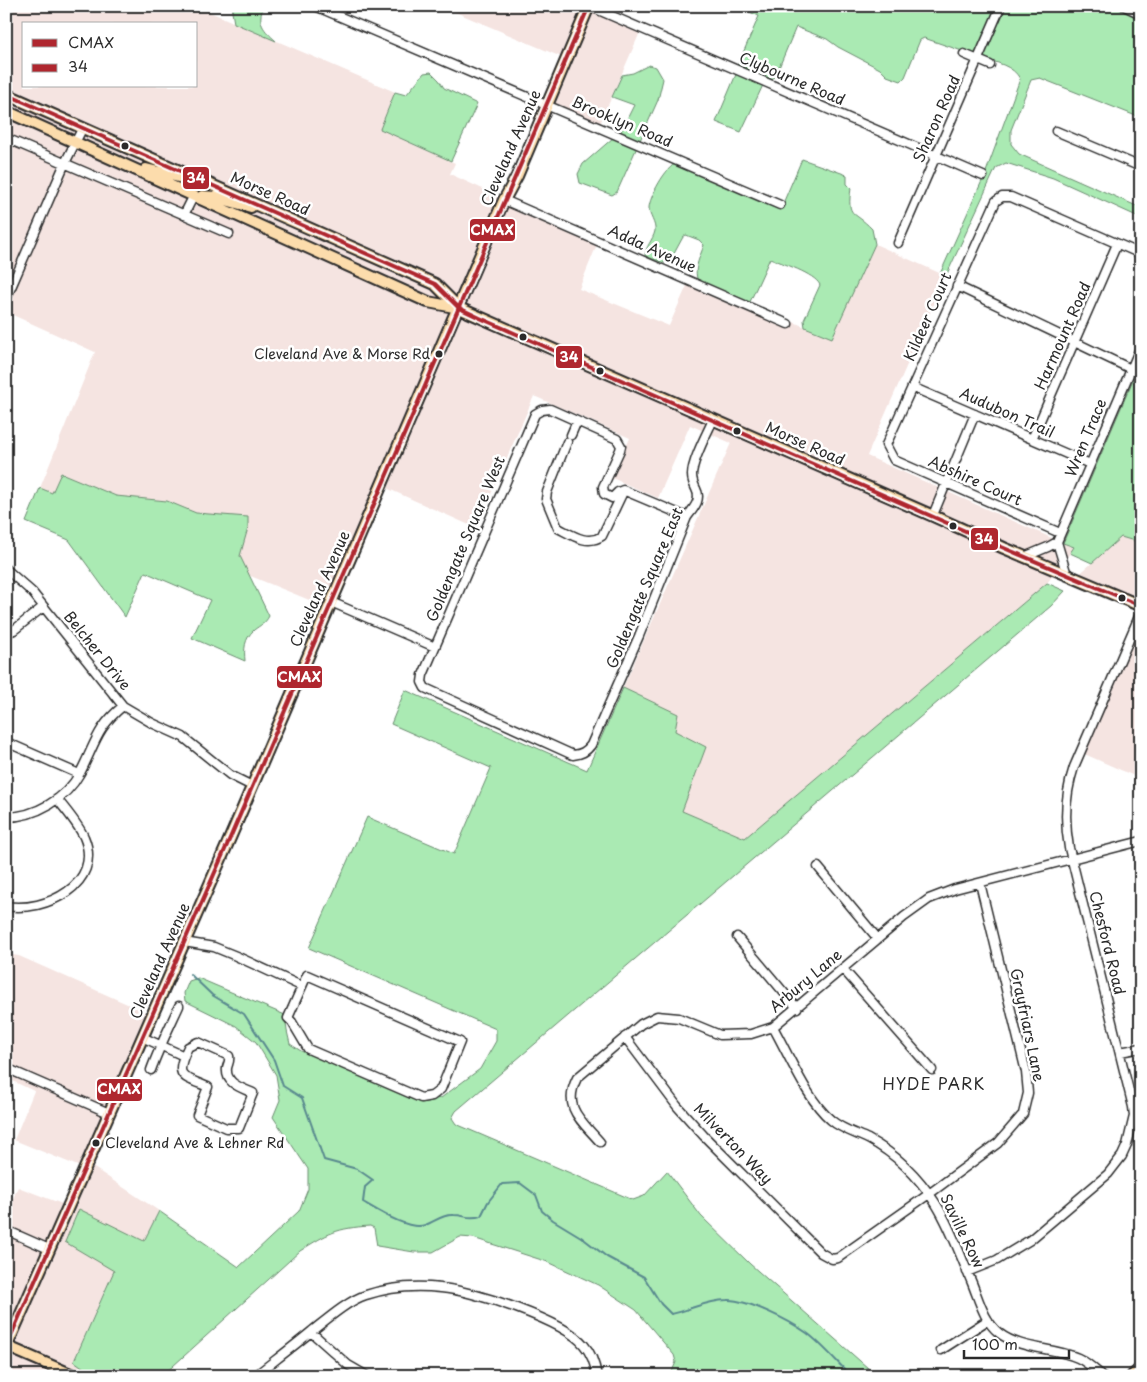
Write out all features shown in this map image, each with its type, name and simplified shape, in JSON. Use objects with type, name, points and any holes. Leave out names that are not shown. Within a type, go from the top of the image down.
[{"type":"main road","name":"Cleveland Avenue","points":[[7,1347],[252,786],[504,200],[517,176],[589,6]]},
{"type":"main road","name":"Morse Road","points":[[6,94],[436,284],[459,308]]},
{"type":"main road","name":"Morse Road","points":[[6,111],[428,302],[459,308],[1024,557],[1141,606]]},
{"type":"main road","points":[[132,167],[160,172],[193,182],[202,180]]},
{"type":"main road","points":[[194,195],[215,197],[279,214]]},
{"type":"main road","points":[[7,1347],[75,1376]]},
{"type":"main road","points":[[1132,1376],[1141,1368]]},
{"type":"street","name":"Brooklyn Road","points":[[315,6],[780,205]]},
{"type":"street","name":"Clybourne Road","points":[[589,6],[983,176]]},
{"type":"street","name":"Sharon Road","points":[[898,243],[1001,6]]},
{"type":"street","points":[[1124,6],[1141,14]]},
{"type":"street","points":[[964,54],[990,65]]},
{"type":"street","points":[[6,298],[65,163],[83,127]]},
{"type":"street","points":[[1056,131],[1141,167]]},
{"type":"street","points":[[6,138],[229,234]]},
{"type":"street","points":[[184,215],[194,195]]},
{"type":"street","name":"Kildeer Court","points":[[886,445],[996,201],[1002,197],[1012,197],[1117,244]]},
{"type":"street","name":"Adda Avenue","points":[[504,200],[788,324]]},
{"type":"street","points":[[1117,244],[1141,254]]},
{"type":"street","name":"Harmount Road","points":[[1032,439],[1117,244]]},
{"type":"street","points":[[957,286],[1131,369]]},
{"type":"street","name":"Wren Trace","points":[[1057,542],[1141,346]]},
{"type":"street","name":"Audubon Trail","points":[[912,386],[1090,464]]},
{"type":"street","name":"Goldengate Square West","points":[[423,675],[535,414],[542,410],[550,409],[577,421]]},
{"type":"street","points":[[933,516],[975,414]]},
{"type":"street","name":"Goldengate Square East","points":[[423,675],[422,682],[430,692],[572,755],[580,754],[586,750],[591,745],[687,517],[698,502],[698,491],[693,484],[692,474],[694,462],[713,420]]},
{"type":"street","points":[[623,490],[602,536],[596,539],[584,540],[558,528],[546,499],[546,492],[577,421],[620,442],[620,450],[603,490],[607,496],[612,498],[623,490],[687,517]]},
{"type":"street","name":"Abshire Court","points":[[886,445],[894,460],[1060,533]]},
{"type":"street","points":[[1024,557],[1057,542],[1067,575]]},
{"type":"street","name":"Belcher Drive","points":[[6,569],[32,592],[123,706],[152,723],[183,737],[230,775],[252,786]]},
{"type":"street","points":[[331,602],[435,647]]},
{"type":"street","points":[[6,633],[14,630],[43,607]]},
{"type":"street","name":"Chesford Road","points":[[967,1272],[997,1260],[1030,1240],[1108,1174],[1122,1156],[1129,1140],[1134,1116],[1072,860],[1065,816],[1070,779],[1141,612]]},
{"type":"street","points":[[6,817],[22,816],[36,811],[57,799],[71,787],[95,738],[109,717],[123,706]]},
{"type":"street","points":[[6,742],[79,774]]},
{"type":"street","points":[[6,906],[36,906],[66,894],[77,884],[85,870],[88,854],[84,837],[57,799]]},
{"type":"street","name":"Arbury Lane","points":[[600,1142],[575,1112],[571,1101],[572,1088],[578,1078],[641,1024],[656,1016],[679,1018],[720,1035],[751,1034],[773,1027],[904,916],[929,899],[955,889],[1141,841]]},
{"type":"street","points":[[818,867],[878,939]]},
{"type":"street","name":"Grayfriars Lane","points":[[832,1259],[838,1258],[998,1143],[1022,1114],[1028,1093],[1026,1072],[980,884]]},
{"type":"street","points":[[737,937],[797,1008]]},
{"type":"street","points":[[184,942],[214,947],[300,986]]},
{"type":"street","points":[[843,969],[932,1070]]},
{"type":"street","points":[[307,975],[460,1042],[441,1089],[432,1096],[422,1098],[308,1049],[288,1018],[300,986],[307,975]]},
{"type":"street","points":[[151,1070],[160,1045],[179,1006]]},
{"type":"street","name":"Saville Row","points":[[773,1027],[810,1094],[831,1121],[874,1143],[901,1161],[929,1194],[942,1214],[988,1320],[999,1333],[1019,1343],[1078,1358],[1088,1363],[1102,1376]]},
{"type":"street","points":[[142,1037],[184,1056]]},
{"type":"street","name":"Milverton Way","points":[[625,1037],[677,1106],[704,1136],[821,1253],[832,1259]]},
{"type":"street","points":[[198,1042],[229,1056],[230,1061],[227,1069],[230,1081],[253,1093],[238,1128],[226,1128],[197,1115],[208,1087],[183,1076],[180,1072],[184,1056],[188,1047],[198,1042]]},
{"type":"street","points":[[1120,1052],[1141,1048]]},
{"type":"street","points":[[6,1068],[109,1113]]},
{"type":"street","points":[[6,1230],[49,1249]]},
{"type":"street","points":[[255,1376],[328,1318],[363,1295],[393,1287],[442,1288],[489,1298],[536,1316],[569,1332],[583,1343],[593,1358],[597,1376]]},
{"type":"street","points":[[941,1350],[988,1320]]},
{"type":"street","points":[[311,1332],[348,1365],[367,1376]]},
{"type":"shaded area","points":[[6,6],[196,6],[395,92],[380,129],[455,163],[450,174],[598,242],[579,289],[669,326],[690,279],[832,338],[875,244],[946,276],[867,456],[1074,548],[1047,583],[745,838],[682,811],[675,731],[678,714],[623,688],[731,443],[690,425],[658,498],[612,478],[630,438],[534,396],[476,528],[382,486],[329,608],[248,575],[240,556],[248,528],[196,513],[167,501],[116,496],[61,473],[52,493],[40,488],[95,352],[6,312],[6,301],[18,274],[6,269]]},
{"type":"shaded area","points":[[441,6],[591,6],[641,30],[599,126],[546,105],[566,59]]},
{"type":"shaded area","points":[[1121,537],[1141,543],[1141,606],[1075,578]]},
{"type":"shaded area","points":[[1141,610],[1141,779],[1080,752]]},
{"type":"shaded area","points":[[6,954],[19,956],[152,1015],[124,1097],[88,1164],[159,1211],[144,1241],[114,1271],[74,1361],[95,1376],[6,1376],[6,1214],[18,1187],[70,1207],[85,1169],[14,1140],[34,1091],[6,1078]]},
{"type":"green space","points":[[234,6],[264,6],[261,17],[262,26],[276,41],[234,23],[232,12]]},
{"type":"green space","points":[[735,6],[997,6],[979,49],[974,55],[924,38],[920,40],[905,77],[901,81],[887,76],[880,69],[838,47],[827,39],[796,27],[775,77],[771,79],[737,67],[759,16]]},
{"type":"green space","points":[[1004,6],[1028,6],[1038,10],[1042,6],[1115,6],[1141,17],[1141,118],[1040,78],[1031,80],[1011,130],[1011,144],[1019,154],[1141,208],[1141,218],[1053,178],[1006,163],[996,168],[946,276],[940,274],[986,172],[1020,79],[1009,68],[982,58]]},
{"type":"green space","points":[[649,65],[656,67],[663,79],[658,100],[617,192],[612,195],[580,183],[578,174],[583,164],[621,131],[634,105],[612,97],[622,75],[633,73]]},
{"type":"green space","points":[[431,72],[444,88],[477,104],[451,161],[380,129],[395,92],[406,95],[424,73]]},
{"type":"green space","points":[[737,72],[764,83],[741,132],[716,122]]},
{"type":"green space","points":[[802,159],[847,175],[847,184],[851,188],[851,209],[853,213],[872,229],[875,244],[832,338],[805,327],[804,320],[820,285],[798,269],[770,258],[749,304],[699,283],[696,269],[704,245],[699,240],[686,235],[683,237],[670,261],[664,263],[645,256],[655,231],[649,211],[650,203],[659,183],[673,165],[677,163],[781,208]]},
{"type":"green space","points":[[1141,361],[1141,543],[1121,537],[1092,563],[1070,553],[1074,547],[1063,543]]},
{"type":"green space","points":[[61,473],[116,496],[167,501],[196,513],[248,517],[248,528],[240,556],[269,616],[248,637],[245,648],[245,661],[192,638],[210,600],[145,572],[125,617],[69,540],[26,522],[40,488],[52,493]]},
{"type":"green space","points":[[1047,583],[1065,591],[1051,606],[456,1111],[452,1118],[456,1124],[633,1200],[644,1196],[667,1171],[701,1216],[750,1264],[877,1376],[670,1376],[676,1362],[674,1355],[636,1310],[598,1285],[548,1262],[473,1238],[460,1237],[433,1252],[414,1252],[377,1246],[374,1228],[370,1226],[333,1232],[300,1251],[162,1376],[95,1376],[74,1361],[114,1271],[65,1242],[79,1209],[144,1241],[159,1211],[239,1267],[299,1211],[308,1189],[308,1169],[273,1117],[280,1100],[276,1075],[256,1042],[236,1026],[185,1001],[184,993],[189,981],[198,978],[285,1015],[290,1044],[301,1051],[424,1101],[441,1098],[480,1069],[496,1041],[496,1029],[309,948],[367,817],[454,854],[491,768],[391,724],[405,690],[587,770],[623,688],[678,714],[675,731],[706,747],[682,811],[745,838]]},
{"type":"waterway","points":[[190,974],[212,995],[244,1014],[274,1060],[283,1086],[302,1098],[324,1160],[357,1169],[373,1180],[365,1187],[363,1202],[393,1219],[418,1226],[450,1215],[481,1216],[488,1202],[502,1184],[520,1183],[536,1195],[542,1211],[553,1220],[581,1237],[607,1257],[644,1277],[661,1304],[671,1314],[720,1300],[746,1303],[779,1317],[807,1333],[851,1376]]},
{"type":"transit line","name":"CMAX","points":[[6,1347],[227,845],[589,6]]},
{"type":"transit line","name":"34","points":[[6,94],[435,284],[459,308],[480,318],[1004,548],[1141,606]]},
{"type":"place","name":"Cleveland Ave & Morse Rd","points":[[439,354]]},
{"type":"place","name":"Cleveland Ave & Lehner Rd","points":[[96,1143]]},
{"type":"district","name":"HYDE PARK","points":[[934,1084]]}]
